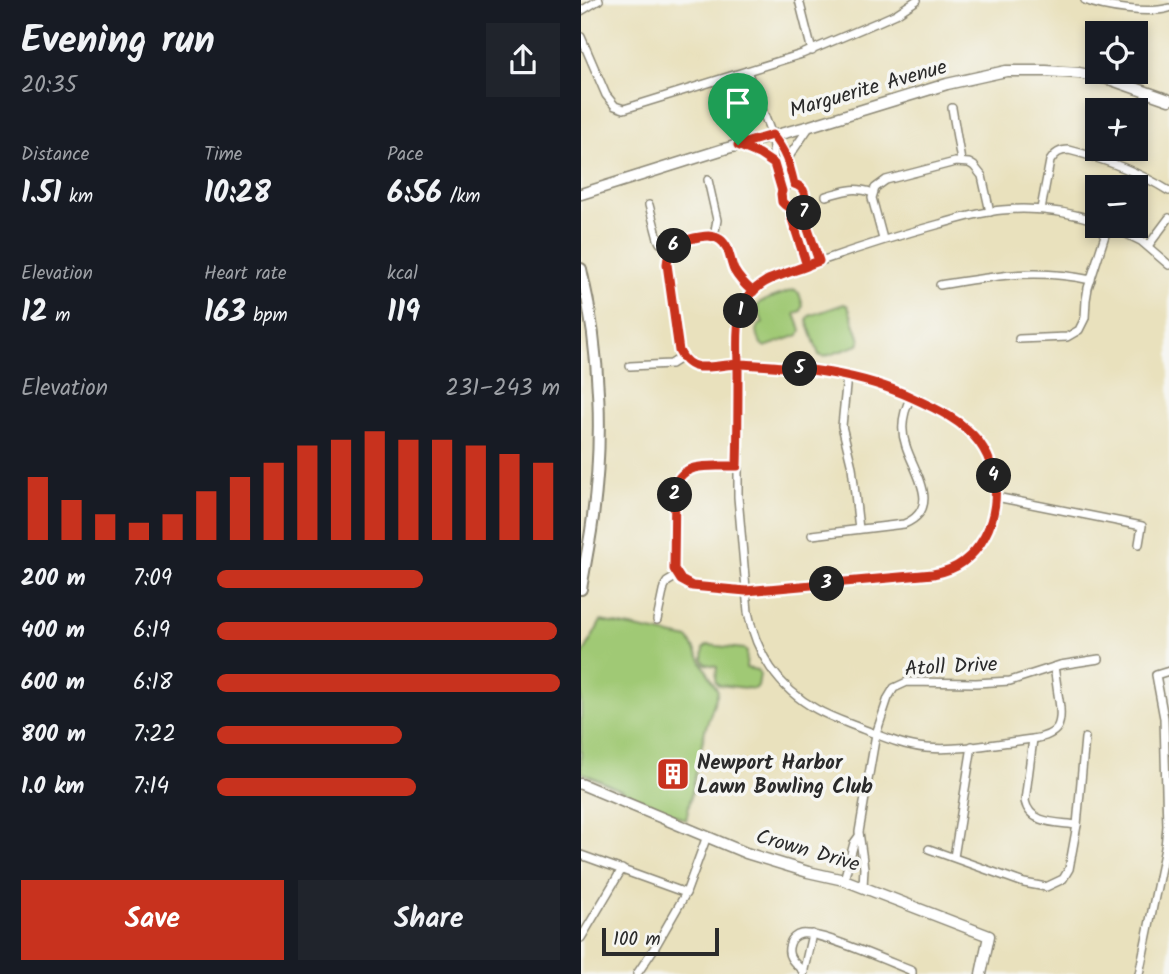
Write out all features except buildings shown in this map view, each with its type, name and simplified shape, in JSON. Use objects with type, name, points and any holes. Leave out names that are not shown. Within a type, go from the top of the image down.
[{"type":"main road","points":[[581,269],[597,370],[598,444],[591,529],[581,589]]},
{"type":"street","points":[[581,11],[599,0]]},
{"type":"street","points":[[799,0],[812,51]]},
{"type":"street","points":[[581,37],[606,95],[615,106],[624,109],[812,51],[896,14],[917,0]]},
{"type":"street","points":[[1085,0],[1098,5],[1151,11],[1169,8]]},
{"type":"street","points":[[747,71],[772,135],[774,164],[782,191],[782,202],[792,208],[800,206],[805,199],[801,188],[794,184],[782,191]]},
{"type":"street","name":"Marguerite Avenue","points":[[581,194],[772,135],[810,127],[947,83],[1006,71],[1079,73],[1112,80],[1169,100]]},
{"type":"street","points":[[952,108],[961,161]]},
{"type":"street","points":[[788,158],[810,127]]},
{"type":"street","points":[[772,135],[788,158],[794,184]]},
{"type":"street","points":[[738,145],[774,164]]},
{"type":"street","points":[[1041,209],[1050,161],[1063,150],[1115,163],[1169,191]]},
{"type":"street","points":[[883,239],[872,205],[873,193],[880,183],[961,161],[974,166],[982,176],[990,212]]},
{"type":"street","points":[[708,180],[717,220],[714,236]]},
{"type":"street","points":[[826,196],[860,188],[873,193]]},
{"type":"street","points":[[649,205],[658,239],[671,250]]},
{"type":"street","points":[[800,206],[819,261]]},
{"type":"street","points":[[792,208],[792,219],[807,266]]},
{"type":"street","points":[[1054,667],[1061,715],[1052,734],[1033,739],[937,749],[910,746],[818,710],[785,686],[767,664],[756,640],[746,591],[737,466],[740,313],[747,298],[768,280],[883,239],[990,212],[1015,209],[1041,209],[1085,218]]},
{"type":"street","points":[[1148,246],[1169,218]]},
{"type":"street","points":[[737,466],[692,468],[681,474],[675,486],[674,563],[677,576],[692,586],[746,591],[946,571],[963,562],[980,545],[990,524],[996,497],[992,469],[977,440],[957,421],[911,397],[847,376],[814,370],[738,364],[699,367],[682,357],[667,264],[671,250],[681,241],[705,235],[714,236],[726,247],[742,282],[753,292]]},
{"type":"street","points":[[1019,339],[1066,337],[1079,330],[1085,318],[1091,280],[1105,238]]},
{"type":"street","points":[[1135,238],[1169,265]]},
{"type":"street","points":[[940,285],[1023,273],[1061,274],[1091,280]]},
{"type":"street","points":[[630,366],[671,364],[682,357]]},
{"type":"street","points":[[847,376],[842,426],[852,467],[859,529]]},
{"type":"street","points":[[812,535],[904,524],[917,517],[924,505],[925,496],[904,436],[905,413],[911,397]]},
{"type":"street","points":[[996,497],[1142,526],[1139,544]]},
{"type":"street","points":[[657,620],[664,587],[677,576]]},
{"type":"street","name":"Atoll Drive","points":[[859,835],[876,734],[887,698],[894,688],[907,682],[993,683],[1026,677],[1054,667],[1099,659]]},
{"type":"street","points":[[1139,974],[1165,848],[1167,826],[1164,719],[1156,674],[1169,671]]},
{"type":"street","points":[[929,849],[1024,883],[1046,887],[1058,882],[1069,869],[1077,825],[1085,738]]},
{"type":"street","points":[[1033,739],[1025,801],[1028,811],[1037,819],[1077,825]]},
{"type":"street","points":[[954,857],[972,746]]},
{"type":"street","name":"Crown Drive","points":[[581,784],[746,853],[844,880],[989,936],[981,974]]},
{"type":"street","points":[[844,880],[854,843],[859,835]]},
{"type":"street","points":[[859,835],[864,868],[863,887]]},
{"type":"street","points":[[637,974],[685,893],[707,836]]},
{"type":"street","points":[[581,855],[685,893]]},
{"type":"street","points":[[849,864],[864,868]]},
{"type":"street","points":[[581,938],[622,869]]},
{"type":"street","points":[[804,973],[789,954],[789,945],[799,934],[812,934],[912,973]]},
{"type":"street","points":[[804,973],[812,934]]},
{"type":"green space","points":[[793,290],[799,293],[803,306],[801,311],[795,314],[801,330],[799,335],[765,347],[761,344],[756,330],[763,323],[757,307],[760,302]]},
{"type":"green space","points":[[844,304],[848,306],[860,340],[858,345],[824,357],[819,355],[807,321],[809,316]]},
{"type":"green space","points":[[601,621],[689,639],[718,691],[705,730],[686,820],[581,772],[581,658]]},
{"type":"green space","points":[[708,645],[744,649],[747,652],[746,668],[757,670],[760,674],[758,686],[755,689],[719,685],[716,681],[717,666],[706,664],[703,659],[704,648]]},
{"type":"place","name":"Newport Harbor Lawn Bowling Club","points":[[673,774]]},
{"type":"route","points":[[738,145],[772,135],[782,146],[788,158],[794,184],[804,191],[805,199],[800,206],[819,261],[768,280],[759,286],[753,292],[736,272],[726,247],[714,236],[705,235],[677,243],[671,250],[667,264],[682,357],[699,367],[738,364],[814,370],[847,376],[911,397],[957,421],[983,448],[993,474],[996,497],[985,537],[971,555],[955,567],[933,574],[746,591],[692,586],[677,576],[674,563],[675,486],[678,479],[686,470],[692,468],[737,466],[738,384],[738,364],[738,349],[738,328],[740,313],[747,298],[753,292],[759,286],[807,266],[792,219],[792,208],[782,202],[782,191],[774,164],[738,145]]}]
